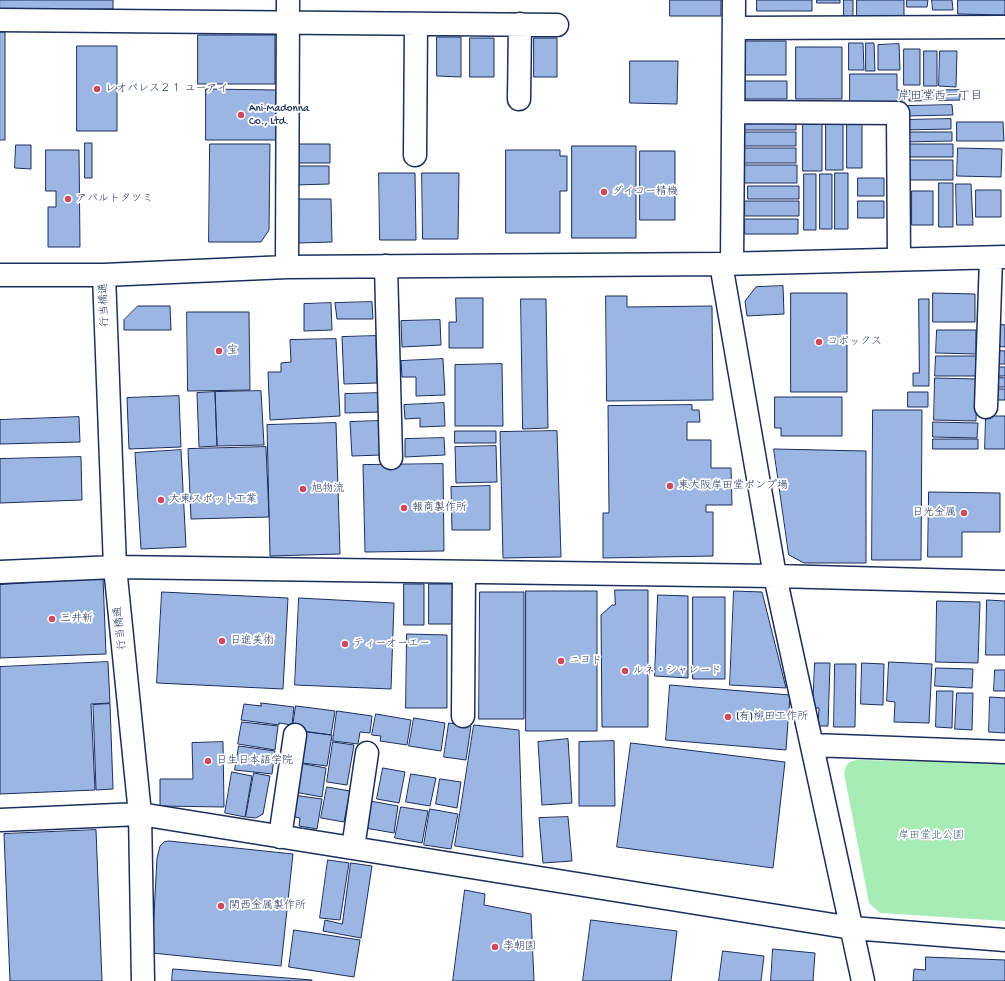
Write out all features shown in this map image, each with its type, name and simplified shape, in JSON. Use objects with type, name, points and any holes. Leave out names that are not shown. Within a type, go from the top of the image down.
[{"type":"street","points":[[287,267],[288,0]]},
{"type":"street","points":[[734,0],[735,28],[733,112],[727,263],[775,576],[863,981]]},
{"type":"street","points":[[0,20],[557,25]]},
{"type":"street","points":[[415,154],[416,24]]},
{"type":"street","points":[[519,99],[520,24]]},
{"type":"street","points":[[735,28],[1005,27]]},
{"type":"street","points":[[733,112],[898,113],[899,259]]},
{"type":"street","points":[[0,275],[104,275],[287,267],[727,263],[998,258],[986,407]]},
{"type":"street","points":[[386,266],[391,458]]},
{"type":"street","name":"行当橋通","points":[[104,275],[115,567],[140,814],[143,981]]},
{"type":"street","points":[[0,572],[115,567],[775,576],[1005,582]]},
{"type":"street","points":[[463,716],[464,572]]},
{"type":"street","points":[[280,836],[295,735]]},
{"type":"street","points":[[812,745],[1005,752]]},
{"type":"street","points":[[353,848],[367,753]]},
{"type":"street","points":[[0,820],[140,814],[852,928],[1005,940]]},
{"type":"green space","name":"岸田堂北公園","points":[[852,761],[1005,763],[1005,921],[880,913],[869,903],[844,773],[848,764]]},
{"type":"building","points":[[0,0],[113,0],[113,9],[0,10]]},
{"type":"building","points":[[670,0],[721,0],[721,16],[670,16]]},
{"type":"building","points":[[757,0],[812,0],[812,11],[757,11]]},
{"type":"building","points":[[817,0],[840,0],[840,3],[817,3]]},
{"type":"building","points":[[844,0],[853,0],[853,18],[844,18]]},
{"type":"building","points":[[857,0],[904,0],[904,18],[857,18]]},
{"type":"building","points":[[907,0],[928,0],[927,7],[907,7]]},
{"type":"building","points":[[932,0],[952,0],[953,10],[933,10]]},
{"type":"building","points":[[958,0],[1005,0],[1005,15],[958,14]]},
{"type":"building","points":[[0,32],[5,32],[5,140],[0,140]]},
{"type":"building","points":[[198,35],[275,35],[275,84],[198,84]]},
{"type":"building","points":[[437,37],[461,37],[461,77],[437,76]]},
{"type":"building","points":[[470,38],[494,38],[494,77],[470,77]]},
{"type":"building","points":[[534,38],[557,38],[557,77],[534,77]]},
{"type":"building","points":[[745,41],[786,41],[786,75],[745,75]]},
{"type":"building","points":[[849,43],[863,43],[864,70],[849,70]]},
{"type":"building","points":[[866,43],[874,43],[875,71],[866,71]]},
{"type":"building","points":[[899,44],[900,70],[878,70],[878,45]]},
{"type":"building","name":"レオパレス２１ ユーアイ","points":[[77,46],[117,46],[117,131],[77,131]]},
{"type":"building","points":[[796,47],[842,47],[842,99],[796,99]]},
{"type":"building","points":[[904,49],[920,49],[920,85],[904,85]]},
{"type":"building","points":[[924,51],[937,51],[937,86],[924,86]]},
{"type":"building","points":[[940,51],[957,51],[956,87],[939,86]]},
{"type":"building","points":[[630,61],[678,61],[677,104],[630,103]]},
{"type":"building","points":[[850,74],[897,74],[897,90],[904,90],[904,103],[850,104]]},
{"type":"building","points":[[745,81],[787,81],[787,99],[745,99]]},
{"type":"building","name":"Ani-Madonna Co., Ltd.","points":[[206,89],[276,90],[276,140],[206,140]]},
{"type":"building","points":[[960,90],[960,100],[909,101],[909,91]]},
{"type":"building","points":[[952,105],[953,115],[907,116],[907,106]]},
{"type":"building","points":[[744,116],[796,116],[796,130],[744,130]]},
{"type":"building","points":[[803,116],[822,116],[822,171],[803,171]]},
{"type":"building","points":[[826,117],[843,117],[843,170],[826,170]]},
{"type":"building","points":[[847,117],[862,117],[862,168],[847,168]]},
{"type":"building","points":[[951,119],[951,129],[902,130],[902,120]]},
{"type":"building","points":[[957,122],[1003,122],[1004,141],[957,141]]},
{"type":"building","points":[[744,132],[796,132],[796,146],[744,146]]},
{"type":"building","points":[[902,132],[952,132],[952,141],[902,142]]},
{"type":"building","points":[[85,143],[92,143],[92,178],[85,178]]},
{"type":"building","points":[[210,144],[270,144],[269,230],[261,242],[209,242]]},
{"type":"building","points":[[296,144],[330,144],[330,163],[296,163]]},
{"type":"building","points":[[902,144],[953,144],[953,157],[902,157]]},
{"type":"building","points":[[16,145],[31,145],[31,169],[15,168]]},
{"type":"building","name":"ダイコー精機","points":[[572,146],[636,146],[636,238],[572,238]]},
{"type":"building","points":[[744,148],[796,148],[796,163],[744,163]]},
{"type":"building","points":[[958,148],[1002,149],[1001,177],[957,176]]},
{"type":"building","name":"アパルトタツミ","points":[[46,150],[79,150],[80,247],[48,247],[48,207],[56,207],[56,191],[46,191]]},
{"type":"building","points":[[506,150],[560,150],[560,156],[567,156],[567,191],[560,191],[560,233],[506,233]]},
{"type":"building","points":[[640,151],[675,151],[675,220],[640,220]]},
{"type":"building","points":[[903,160],[953,160],[953,180],[903,180]]},
{"type":"building","points":[[744,165],[797,165],[797,183],[744,183]]},
{"type":"building","points":[[296,166],[329,166],[329,184],[296,185]]},
{"type":"building","points":[[379,173],[415,173],[416,240],[380,240]]},
{"type":"building","points":[[422,173],[459,173],[458,239],[423,239]]},
{"type":"building","points":[[835,173],[848,173],[848,229],[835,229]]},
{"type":"building","points":[[804,174],[816,174],[816,230],[804,230]]},
{"type":"building","points":[[820,174],[832,174],[832,229],[820,229]]},
{"type":"building","points":[[858,178],[884,178],[884,196],[858,196]]},
{"type":"building","points":[[939,183],[953,183],[953,227],[939,227]]},
{"type":"building","points":[[956,184],[971,184],[973,225],[957,225]]},
{"type":"building","points":[[748,186],[799,186],[799,199],[748,199]]},
{"type":"building","points":[[976,190],[1001,190],[1001,217],[976,217]]},
{"type":"building","points":[[912,191],[933,191],[933,225],[912,225]]},
{"type":"building","points":[[297,199],[331,199],[332,242],[298,243]]},
{"type":"building","points":[[745,201],[799,201],[799,216],[745,216]]},
{"type":"building","points":[[858,201],[884,201],[884,218],[858,218]]},
{"type":"building","points":[[745,219],[798,219],[798,234],[745,234]]},
{"type":"building","points":[[783,286],[784,314],[747,316],[745,301],[756,287]]},
{"type":"building","name":"コボックス","points":[[791,293],[847,293],[847,392],[791,392]]},
{"type":"building","points":[[933,293],[975,294],[975,322],[933,322]]},
{"type":"building","points":[[606,296],[627,296],[627,307],[712,306],[713,400],[607,401]]},
{"type":"building","points":[[456,298],[483,298],[483,348],[449,348],[449,322],[456,322]]},
{"type":"building","points":[[521,299],[546,299],[548,428],[523,429]]},
{"type":"building","points":[[919,299],[929,299],[929,386],[913,386],[913,373],[919,373]]},
{"type":"building","points":[[372,302],[373,319],[337,319],[335,303]]},
{"type":"building","points":[[331,303],[332,330],[304,331],[304,304]]},
{"type":"building","points":[[138,306],[170,306],[171,330],[124,330],[124,320]]},
{"type":"building","name":"宝","points":[[187,312],[249,312],[250,390],[188,391]]},
{"type":"building","points":[[440,320],[441,345],[402,347],[401,321]]},
{"type":"building","points":[[998,324],[1005,325],[1005,347],[996,346]]},
{"type":"building","points":[[937,330],[976,330],[976,354],[936,353]]},
{"type":"building","points":[[376,336],[377,383],[344,384],[342,337]]},
{"type":"building","points":[[336,339],[340,416],[270,420],[268,372],[281,372],[281,363],[291,362],[290,340]]},
{"type":"building","points":[[992,350],[1005,351],[1005,364],[992,364]]},
{"type":"building","points":[[936,356],[978,356],[978,376],[935,376]]},
{"type":"building","points":[[443,359],[445,395],[416,396],[416,377],[402,377],[401,361]]},
{"type":"building","points":[[502,364],[503,426],[455,426],[455,365]]},
{"type":"building","points":[[991,367],[1005,367],[1005,376],[991,376]]},
{"type":"building","points":[[990,377],[1005,378],[1005,387],[990,387]]},
{"type":"building","points":[[935,378],[977,379],[976,421],[934,420]]},
{"type":"building","points":[[992,389],[1005,389],[1005,400],[992,400]]},
{"type":"building","points":[[261,391],[264,445],[217,446],[215,392]]},
{"type":"building","points":[[215,392],[217,446],[199,447],[197,393]]},
{"type":"building","points":[[908,392],[928,392],[928,407],[908,407]]},
{"type":"building","points":[[381,393],[381,412],[345,413],[345,394]]},
{"type":"building","points":[[179,396],[181,447],[129,449],[127,398]]},
{"type":"building","points":[[775,397],[842,397],[842,436],[781,436],[781,428],[775,428]]},
{"type":"building","points":[[444,403],[445,426],[420,427],[420,418],[405,419],[404,405]]},
{"type":"building","name":"東大阪岸田堂ポンプ場","points":[[692,405],[692,410],[699,410],[700,422],[687,422],[687,440],[711,440],[711,468],[731,468],[732,505],[706,505],[706,512],[713,512],[713,556],[603,558],[603,513],[609,513],[608,406]]},
{"type":"building","points":[[873,410],[922,410],[921,560],[872,560]]},
{"type":"building","points":[[986,416],[1005,416],[1005,449],[985,449]]},
{"type":"building","points":[[79,417],[80,442],[0,444],[0,420]]},
{"type":"building","points":[[380,421],[382,455],[352,456],[350,422]]},
{"type":"building","points":[[933,422],[978,423],[977,438],[933,437]]},
{"type":"building","name":"旭物流","points":[[336,423],[340,554],[270,556],[267,425]]},
{"type":"building","points":[[455,431],[496,431],[496,443],[455,443]]},
{"type":"building","points":[[557,431],[561,557],[503,558],[500,432]]},
{"type":"building","points":[[444,438],[445,455],[405,457],[405,439]]},
{"type":"building","points":[[933,439],[978,439],[978,449],[933,449]]},
{"type":"building","points":[[496,446],[497,482],[456,483],[455,447]]},
{"type":"building","points":[[266,447],[269,517],[191,519],[188,449]]},
{"type":"building","points":[[774,449],[866,451],[866,563],[804,563],[789,555]]},
{"type":"building","name":"大東スポット工業","points":[[181,450],[186,547],[141,549],[135,453]]},
{"type":"building","points":[[81,457],[82,500],[0,503],[0,459]]},
{"type":"building","name":"報商製作所","points":[[443,464],[444,551],[365,552],[363,465]]},
{"type":"building","points":[[490,486],[490,530],[452,530],[451,487]]},
{"type":"building","name":"日光金属","points":[[929,492],[1000,493],[1000,532],[962,532],[962,557],[928,557]]},
{"type":"building","name":"三井新","points":[[103,578],[106,654],[0,658],[0,585]]},
{"type":"building","points":[[404,584],[424,584],[424,625],[404,625]]},
{"type":"building","points":[[429,584],[454,584],[454,624],[429,624]]},
{"type":"building","name":"ルネ・シャレード","points":[[615,590],[648,590],[648,727],[602,727],[601,615],[612,605],[615,605]]},
{"type":"building","name":"ニヨド","points":[[526,591],[597,591],[597,731],[526,731]]},
{"type":"building","points":[[734,591],[762,592],[786,688],[730,685]]},
{"type":"building","name":"日進美術","points":[[162,592],[288,598],[283,689],[157,683]]},
{"type":"building","points":[[480,592],[524,592],[524,719],[479,719]]},
{"type":"building","points":[[658,595],[688,596],[688,678],[655,676]]},
{"type":"building","points":[[693,597],[725,597],[725,679],[693,679]]},
{"type":"building","name":"ティーオーエー","points":[[299,598],[394,603],[391,689],[295,685]]},
{"type":"building","points":[[987,600],[1005,601],[1005,655],[986,655]]},
{"type":"building","points":[[937,601],[980,602],[978,663],[936,662]]},
{"type":"building","points":[[407,634],[447,635],[447,708],[406,708]]},
{"type":"building","points":[[108,662],[110,703],[91,704],[95,790],[0,794],[0,667]]},
{"type":"building","points":[[889,662],[932,664],[929,723],[894,722],[895,702],[887,701]]},
{"type":"building","points":[[815,663],[830,663],[828,726],[818,726],[819,708],[813,708]]},
{"type":"building","points":[[862,663],[884,664],[883,705],[861,704]]},
{"type":"building","points":[[835,664],[856,664],[855,727],[834,727]]},
{"type":"building","points":[[936,668],[973,669],[972,688],[935,686]]},
{"type":"building","points":[[995,670],[1005,670],[1005,691],[994,691]]},
{"type":"building","name":"(有)柳田工作所","points":[[670,685],[790,695],[786,750],[666,740]]},
{"type":"building","points":[[937,691],[953,691],[952,728],[936,727]]},
{"type":"building","points":[[957,693],[973,693],[972,730],[955,729]]},
{"type":"building","points":[[990,697],[1005,698],[1005,733],[989,732]]},
{"type":"building","points":[[261,703],[294,707],[292,725],[279,723],[279,725],[241,720],[244,704],[261,706]]},
{"type":"building","points":[[110,704],[113,789],[96,790],[93,705]]},
{"type":"building","points":[[296,706],[335,711],[331,735],[303,731],[304,727],[293,726]]},
{"type":"building","points":[[337,711],[372,716],[370,733],[360,732],[358,744],[333,741]]},
{"type":"building","points":[[376,714],[411,720],[407,745],[380,741],[381,736],[372,735]]},
{"type":"building","points":[[414,718],[445,723],[441,751],[409,746]]},
{"type":"building","points":[[242,722],[278,726],[275,750],[238,744]]},
{"type":"building","points":[[449,723],[471,726],[466,760],[444,757]]},
{"type":"building","points":[[474,725],[519,730],[523,857],[455,846]]},
{"type":"building","points":[[307,732],[332,735],[327,766],[302,763]]},
{"type":"building","points":[[568,739],[572,803],[542,805],[538,742]]},
{"type":"building","points":[[614,741],[615,806],[579,806],[579,742]]},
{"type":"building","name":"日生日本語学院","points":[[223,742],[224,807],[160,806],[160,779],[193,779],[192,743]]},
{"type":"building","points":[[333,742],[354,745],[347,785],[327,782]]},
{"type":"building","points":[[631,743],[785,762],[773,868],[617,847]]},
{"type":"building","points":[[239,746],[275,751],[272,774],[235,770]]},
{"type":"building","points":[[299,763],[326,768],[322,797],[294,792]]},
{"type":"building","points":[[383,768],[405,772],[399,803],[377,799]]},
{"type":"building","points":[[232,772],[252,776],[245,817],[225,813]]},
{"type":"building","points":[[254,773],[270,776],[263,814],[256,818],[246,817]]},
{"type":"building","points":[[411,774],[436,778],[430,806],[406,802]]},
{"type":"building","points":[[440,779],[461,782],[457,808],[436,804]]},
{"type":"building","points":[[327,787],[350,791],[344,822],[321,818]]},
{"type":"building","points":[[293,795],[322,799],[317,829],[299,826],[300,818],[290,816]]},
{"type":"building","points":[[370,801],[398,806],[394,833],[365,828]]},
{"type":"building","points":[[401,807],[428,811],[422,843],[395,838]]},
{"type":"building","points":[[430,809],[458,814],[451,849],[424,845]]},
{"type":"building","points":[[568,817],[572,861],[543,863],[539,818]]},
{"type":"building","points":[[96,830],[102,981],[10,981],[4,834]]},
{"type":"building","name":"関西金属製作所","points":[[169,841],[293,854],[281,966],[152,953],[157,858],[160,846],[164,842]]},
{"type":"building","points":[[328,860],[349,863],[340,920],[320,918]]},
{"type":"building","points":[[351,863],[372,866],[361,938],[323,931],[325,920],[342,924]]},
{"type":"building","name":"李朝園","points":[[465,890],[485,894],[484,905],[531,914],[534,981],[453,981]]},
{"type":"building","points":[[591,920],[677,931],[671,981],[583,981]]},
{"type":"building","points":[[294,930],[360,940],[354,977],[289,967]]},
{"type":"building","points":[[773,949],[815,953],[813,981],[771,981]]},
{"type":"building","points":[[723,951],[764,956],[761,981],[719,981]]},
{"type":"building","points":[[926,957],[1005,960],[1005,981],[913,981],[914,969],[925,970]]},
{"type":"building","points":[[173,969],[312,980],[312,981],[172,981]]},
{"type":"place","name":"レオパレス２１ ユーアイ","points":[[97,89]]},
{"type":"place","name":"Ani-Madonna Co., Ltd.","points":[[241,115]]},
{"type":"place","name":"ダイコー精機","points":[[604,192]]},
{"type":"place","name":"アパルトタツミ","points":[[68,199]]},
{"type":"place","name":"コボックス","points":[[819,342]]},
{"type":"place","name":"宝","points":[[219,351]]},
{"type":"place","name":"東大阪岸田堂ポンプ場","points":[[670,486]]},
{"type":"place","name":"旭物流","points":[[303,489]]},
{"type":"place","name":"大東スポット工業","points":[[161,500]]},
{"type":"place","name":"報商製作所","points":[[404,508]]},
{"type":"place","name":"日光金属","points":[[964,513]]},
{"type":"place","name":"三井新","points":[[52,619]]},
{"type":"place","name":"日進美術","points":[[222,641]]},
{"type":"place","name":"ティーオーエー","points":[[345,644]]},
{"type":"place","name":"ニヨド","points":[[561,661]]},
{"type":"place","name":"ルネ・シャレード","points":[[625,671]]},
{"type":"place","name":"(有)柳田工作所","points":[[728,717]]},
{"type":"place","name":"日生日本語学院","points":[[208,761]]},
{"type":"place","name":"関西金属製作所","points":[[221,906]]},
{"type":"place","name":"李朝園","points":[[495,947]]},
{"type":"district","name":"岸田堂西一丁目","points":[[940,97]]}]
